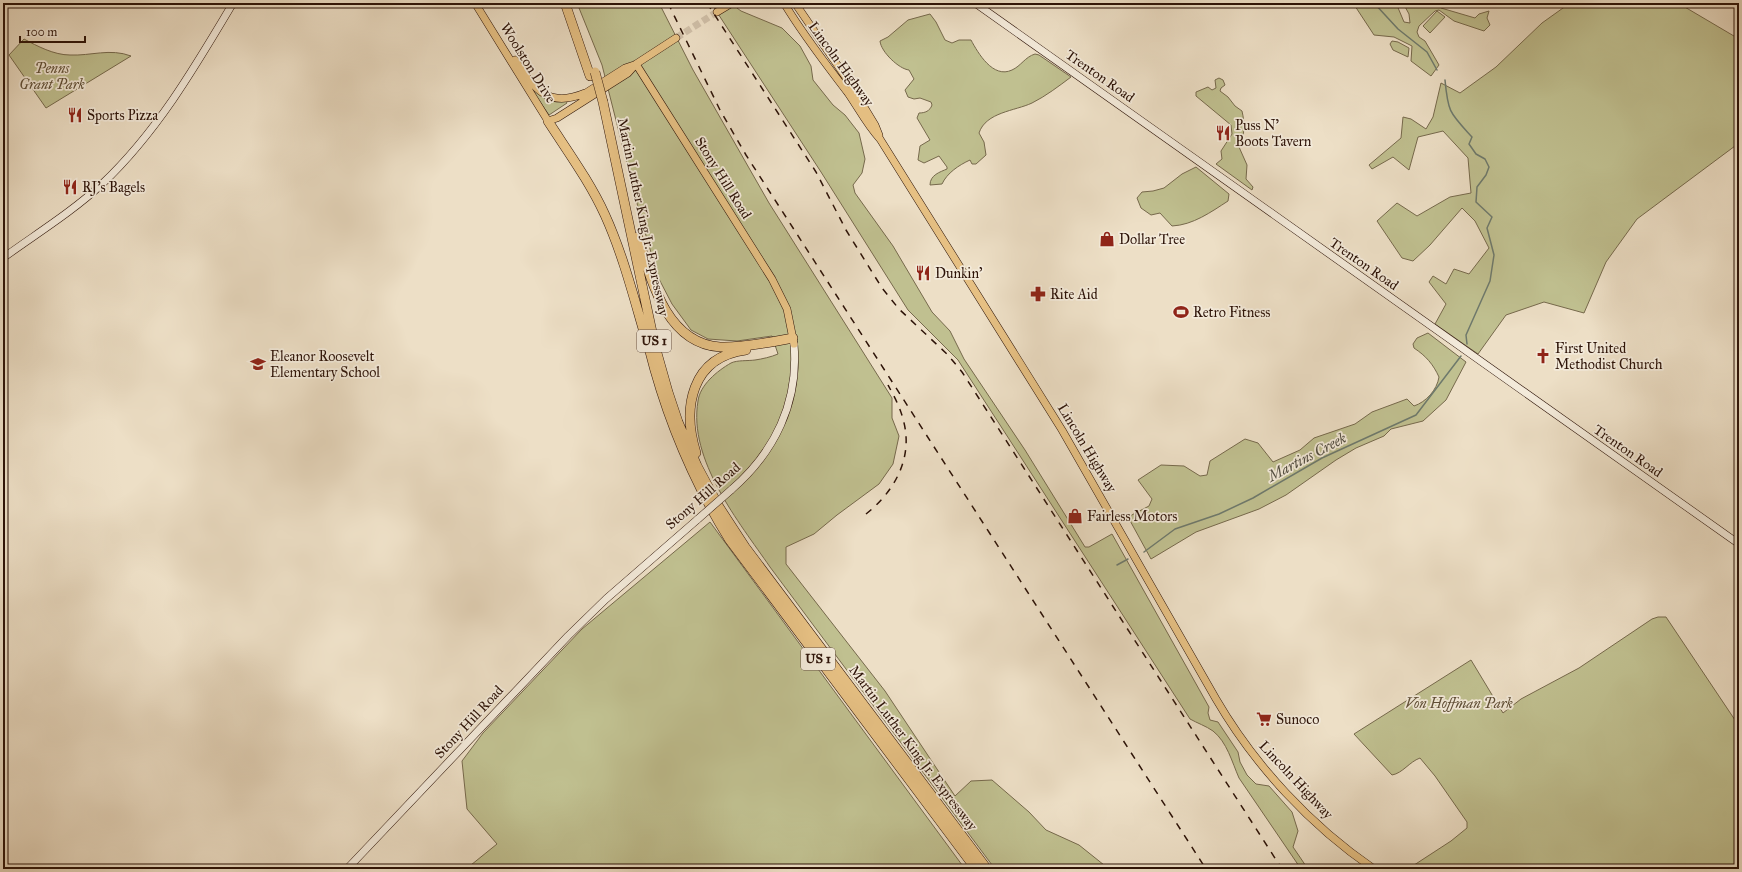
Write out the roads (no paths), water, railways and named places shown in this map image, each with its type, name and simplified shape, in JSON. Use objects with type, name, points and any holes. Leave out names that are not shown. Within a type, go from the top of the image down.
[{"type":"highway","name":"Martin Luther King Jr. Expressway","points":[[565,3],[592,74]]},
{"type":"highway","name":"Martin Luther King Jr. Expressway","points":[[571,3],[601,104],[621,180],[663,377],[684,436],[711,494],[751,556],[987,869]]},
{"type":"highway","name":"Martin Luther King Jr. Expressway","points":[[601,104],[653,363],[666,409],[704,498],[729,539],[976,869]]},
{"type":"highway","points":[[548,121],[593,191],[610,226],[622,259],[653,363]]},
{"type":"highway","points":[[621,180],[654,287],[669,315],[681,330],[702,343],[720,347],[794,341]]},
{"type":"highway","points":[[711,494],[696,453],[690,430],[690,403],[696,385],[708,368],[728,355],[740,351],[794,341]]},
{"type":"main road","name":"Woolston Drive","points":[[475,3],[536,88],[546,95],[559,99],[574,97],[585,93]]},
{"type":"main road","points":[[717,12],[732,3]]},
{"type":"main road","points":[[779,3],[789,12]]},
{"type":"main road","name":"Lincoln Highway","points":[[784,3],[814,49],[850,96],[870,128],[880,139],[1071,446],[1234,728],[1259,761],[1301,808],[1331,836],[1374,869]]},
{"type":"main road","name":"Lincoln Highway","points":[[795,3],[849,82],[875,125],[880,139]]},
{"type":"main road","name":"Woolston Drive","points":[[486,19],[518,75],[548,121]]},
{"type":"main road","name":"Woolston Drive","points":[[548,121],[554,114],[585,93],[625,68],[636,64],[676,38]]},
{"type":"main road","name":"Woolston Drive","points":[[548,121],[557,118],[628,73],[636,64]]},
{"type":"main road","name":"Stony Hill Road","points":[[636,64],[772,279],[786,309],[794,341]]},
{"type":"street","points":[[3,258],[92,193],[129,158],[156,124],[179,91],[233,3]]},
{"type":"street","name":"Trenton Road","points":[[975,3],[1739,544]]},
{"type":"street","name":"Stony Hill Road","points":[[347,869],[568,636],[606,599],[745,478],[763,458],[781,425],[792,388],[795,362],[794,341]]},
{"type":"waterway","name":"Martins Creek","points":[[1374,3],[1398,29],[1427,52],[1437,70]]},
{"type":"waterway","name":"Martins Creek","points":[[1445,80],[1447,99],[1451,112],[1472,137],[1469,144],[1476,154],[1485,159],[1489,167],[1486,175],[1477,187],[1476,202],[1492,217],[1487,228],[1494,255],[1490,281],[1466,335],[1467,344]]},
{"type":"waterway","name":"Martins Creek","points":[[1144,552],[1175,529],[1219,514],[1253,498],[1322,458],[1416,415],[1461,356]]},
{"type":"waterway","name":"Martins Creek","points":[[1117,565],[1128,559]]},
{"type":"waterway","points":[[1726,869],[1739,865]]},
{"type":"tunnel","points":[[676,38],[717,12]]},
{"type":"railway","points":[[668,3],[720,110],[746,155],[1206,869]]},
{"type":"railway","points":[[707,3],[816,172],[846,230],[882,288],[899,309],[948,355],[962,372],[1282,869]]},
{"type":"railway","points":[[866,514],[886,495],[900,472],[904,460],[906,433],[899,406],[888,385]]},
{"type":"place","name":"Sports Pizza","points":[[75,115]]},
{"type":"place","name":"Puss N' Boots Tavern","points":[[1223,133]]},
{"type":"place","name":"RJ's Bagels","points":[[70,187]]},
{"type":"place","name":"Dollar Tree","points":[[1107,239]]},
{"type":"place","name":"Dunkin'","points":[[923,273]]},
{"type":"place","name":"Rite Aid","points":[[1038,294]]},
{"type":"place","name":"Retro Fitness","points":[[1181,312]]},
{"type":"place","name":"First United Methodist Church","points":[[1543,356]]},
{"type":"place","name":"Eleanor Roosevelt Elementary School","points":[[258,364]]},
{"type":"place","name":"Fairless Motors","points":[[1075,516]]},
{"type":"place","name":"Sunoco","points":[[1264,719]]},
{"type":"park label","name":"Penns Grant Park","points":[[52,76]]},
{"type":"park label","name":"Von Hoffman Park","points":[[1459,703]]}]
